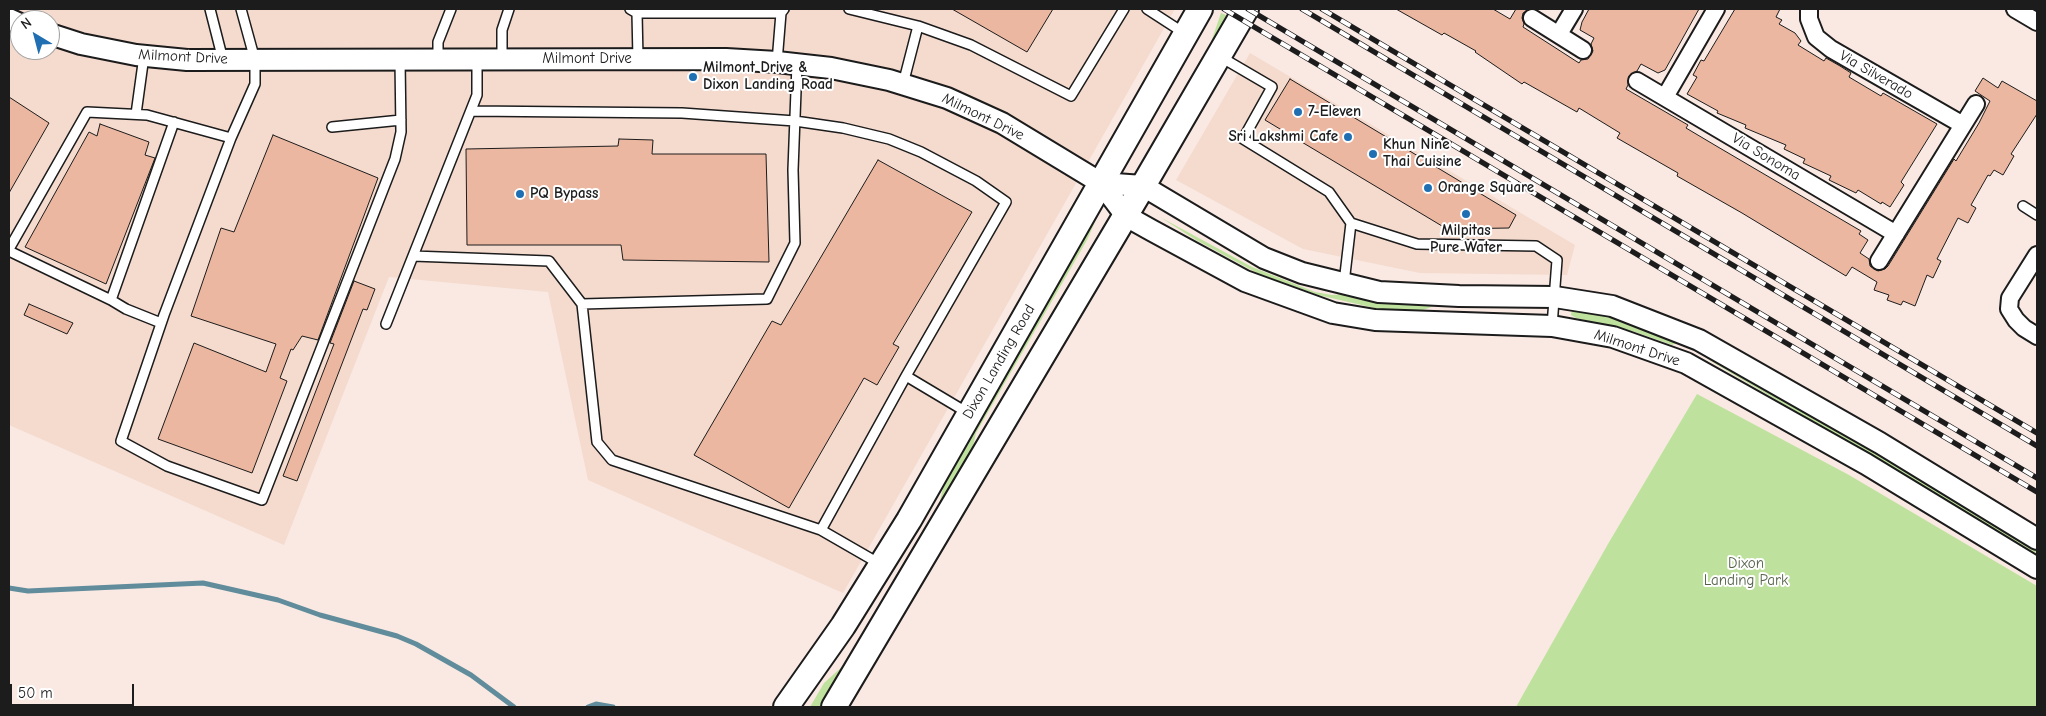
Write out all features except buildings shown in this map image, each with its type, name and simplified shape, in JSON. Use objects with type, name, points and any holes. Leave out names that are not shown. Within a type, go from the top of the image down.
[{"type":"main road","name":"Dixon Landing Road","points":[[786,707],[843,626],[909,520],[1200,9]]},
{"type":"main road","points":[[834,707],[1126,216],[1246,9]]},
{"type":"street","points":[[1559,34],[1574,9]]},
{"type":"street","points":[[1666,97],[1716,9]]},
{"type":"street","name":"Via Silverado","points":[[1809,9],[1809,19],[1816,38],[1831,49],[1963,125]]},
{"type":"street","points":[[2015,9],[2037,22]]},
{"type":"street","points":[[1532,18],[1583,50]]},
{"type":"street","name":"Milmont Drive","points":[[60,37],[81,44],[144,56],[188,60],[726,59],[831,68],[903,84],[947,98],[1002,123],[1101,182],[1126,216],[1245,281],[1333,313],[1376,320],[1552,326],[1613,337],[1686,363],[1866,464],[2037,568]]},
{"type":"street","name":"Via Sonoma","points":[[1637,80],[1896,234]]},
{"type":"street","points":[[1879,261],[1976,104]]},
{"type":"street","name":"Milmont Drive","points":[[1101,182],[1143,186],[1264,258],[1302,273],[1379,292],[1460,296],[1555,297],[1612,306],[1699,340],[1880,443],[2037,539]]},
{"type":"street","points":[[2037,255],[2010,298],[2009,309],[2024,328],[2037,336]]},
{"type":"lane","points":[[210,9],[223,60]]},
{"type":"lane","points":[[241,9],[255,60],[255,84],[231,138],[161,323],[121,441],[167,466],[262,500],[396,160],[401,132],[400,60]]},
{"type":"lane","points":[[438,60],[438,42],[451,9]]},
{"type":"lane","points":[[502,59],[502,30],[510,9]]},
{"type":"lane","points":[[849,9],[918,26],[971,45],[1070,96],[1124,9]]},
{"type":"lane","points":[[1147,9],[1186,34]]},
{"type":"lane","points":[[638,59],[633,11],[782,11],[777,62]]},
{"type":"lane","points":[[903,84],[918,26]]},
{"type":"lane","points":[[1219,55],[1272,87],[1243,138],[1329,192],[1351,222],[1417,244],[1536,246],[1557,260],[1552,326]]},
{"type":"lane","points":[[136,114],[144,56]]},
{"type":"lane","points":[[386,324],[477,96],[477,60]]},
{"type":"lane","points":[[582,304],[767,299],[796,243],[793,170],[798,64]]},
{"type":"lane","points":[[471,111],[682,113],[795,121],[843,128],[889,140],[921,152],[976,181],[1006,202],[906,376],[821,530]]},
{"type":"lane","points":[[161,323],[126,309],[9,250],[87,112],[147,115],[231,138]]},
{"type":"lane","points":[[332,127],[401,120]]},
{"type":"lane","points":[[111,300],[174,122]]},
{"type":"lane","points":[[2023,206],[2037,215]]},
{"type":"lane","points":[[1344,283],[1351,222]]},
{"type":"lane","points":[[413,256],[549,260],[582,304],[596,442],[612,460],[821,530],[880,564]]},
{"type":"lane","points":[[906,376],[970,414]]},
{"type":"shaded area","points":[[9,9],[1175,9],[843,593],[588,480],[548,292],[389,277],[284,545],[9,425]]},
{"type":"shaded area","points":[[1250,53],[1575,245],[1567,275],[1420,273],[1303,249],[1176,180]]},
{"type":"green space","points":[[1221,13],[1226,15],[1212,46],[1146,156],[1211,42]]},
{"type":"green space","points":[[1160,217],[1252,267],[1315,292],[1332,295],[1349,294],[1488,304],[1434,306],[1423,310],[1407,311],[1379,309],[1318,295],[1257,273],[1196,240]]},
{"type":"green space","points":[[1096,220],[1087,240],[976,433],[970,460],[938,510],[945,479],[1093,222]]},
{"type":"green space","points":[[1572,309],[1603,312],[1679,342],[1672,345],[1635,332],[1576,318],[1571,315]]},
{"type":"green space","points":[[1709,357],[1803,412],[2037,540],[2037,554],[1709,360],[1707,358]]},
{"type":"green space","name":"Dixon Landing Park","points":[[1697,394],[1849,475],[2037,586],[2037,707],[1516,707],[1608,544]]},
{"type":"green space","points":[[854,656],[819,707],[810,707],[824,683]]},
{"type":"waterway","points":[[9,588],[28,591],[203,583],[278,600],[320,615],[397,636],[416,644],[471,675],[514,707]]},
{"type":"waterway","points":[[588,707],[596,704],[613,707]]},
{"type":"railway","points":[[1224,9],[2037,492]]},
{"type":"railway","points":[[1248,9],[2037,478]]},
{"type":"railway","points":[[1302,9],[2037,446]]},
{"type":"railway","points":[[1322,9],[2037,433]]},
{"type":"place","name":"Milmont Drive & Dixon Landing Road","points":[[693,77]]},
{"type":"place","name":"7-Eleven","points":[[1298,112]]},
{"type":"place","name":"Sri Lakshmi Cafe","points":[[1348,137]]},
{"type":"place","name":"Khun Nine Thai Cuisine","points":[[1373,154]]},
{"type":"place","name":"Orange Square","points":[[1428,188]]},
{"type":"place","name":"PQ Bypass","points":[[520,194]]},
{"type":"place","name":"Milpitas Pure Water","points":[[1466,214]]}]
